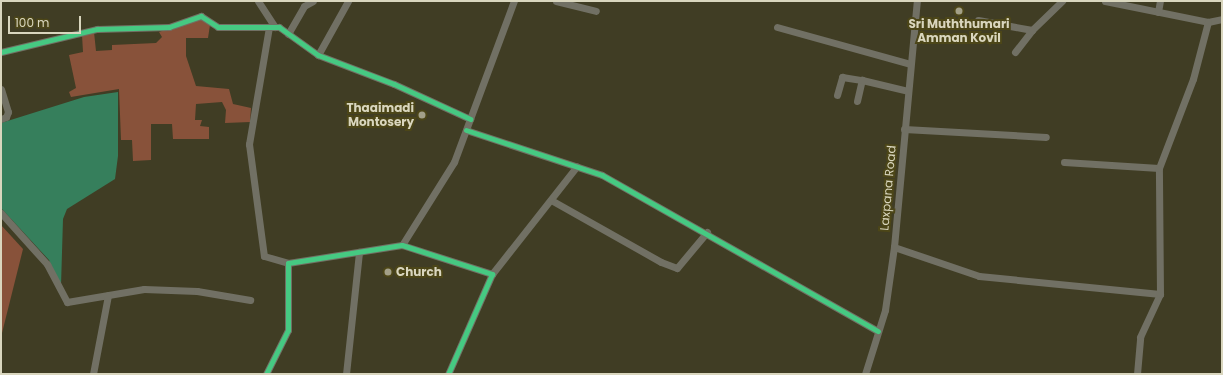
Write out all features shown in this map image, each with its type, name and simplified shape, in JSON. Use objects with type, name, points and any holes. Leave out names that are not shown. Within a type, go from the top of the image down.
[{"type":"street","points":[[258,1],[272,27],[250,144],[264,256],[288,263],[402,245],[492,274]]},
{"type":"street","points":[[288,34],[304,6],[313,1]]},
{"type":"street","points":[[318,55],[348,1]]},
{"type":"street","points":[[402,245],[454,162],[514,1]]},
{"type":"street","points":[[556,1],[596,11]]},
{"type":"street","name":"Laxpana Road","points":[[865,374],[885,310],[894,247],[917,1]]},
{"type":"street","points":[[1015,52],[1032,30],[1062,1]]},
{"type":"street","points":[[1105,1],[1208,22],[1222,20]]},
{"type":"street","points":[[1158,12],[1160,1]]},
{"type":"street","points":[[1,52],[97,29],[169,27],[201,16],[218,26],[272,27],[288,34],[318,55],[394,84],[470,119]]},
{"type":"street","points":[[978,20],[1032,30]]},
{"type":"street","points":[[1137,374],[1140,338],[1160,294],[1159,168],[1193,79],[1208,22]]},
{"type":"street","points":[[777,27],[910,64]]},
{"type":"street","points":[[837,95],[842,77],[908,90]]},
{"type":"street","points":[[857,101],[862,80]]},
{"type":"street","points":[[1,90],[8,112],[6,117],[1,119]]},
{"type":"street","points":[[904,129],[1046,137]]},
{"type":"street","points":[[466,130],[602,175],[707,232],[878,331]]},
{"type":"street","points":[[1064,162],[1159,168]]},
{"type":"street","points":[[448,374],[492,274],[577,166]]},
{"type":"street","points":[[551,200],[660,262],[677,268],[707,232]]},
{"type":"street","points":[[1,213],[47,264],[67,302],[144,289],[198,291],[250,300]]},
{"type":"street","points":[[894,247],[979,276],[1160,294]]},
{"type":"street","points":[[346,374],[359,252]]},
{"type":"street","points":[[266,374],[288,330],[288,263]]},
{"type":"street","points":[[93,374],[108,295]]},
{"type":"shaded area","points":[[200,18],[210,25],[208,38],[186,38],[186,56],[196,86],[229,89],[233,104],[251,108],[250,122],[225,123],[226,110],[222,102],[196,104],[195,120],[202,120],[200,126],[209,127],[209,139],[173,139],[172,124],[151,124],[151,160],[133,161],[132,140],[121,140],[119,89],[71,97],[69,92],[76,88],[69,55],[83,52],[82,35],[94,32],[96,51],[112,50],[112,45],[156,43],[162,37],[159,32]]},
{"type":"shaded area","points":[[118,92],[118,156],[115,179],[67,209],[63,219],[61,286],[49,260],[1,208],[1,123],[84,97]]},
{"type":"shaded area","points":[[1,225],[23,249],[1,337]]},
{"type":"cycle path","points":[[1,52],[97,29],[169,27],[201,16],[218,27],[279,27],[318,55],[394,84],[470,119]]},
{"type":"cycle path","points":[[466,130],[602,175],[878,331]]},
{"type":"cycle path","points":[[266,374],[288,330],[288,263],[402,245],[492,274],[448,374]]},
{"type":"place","name":"Sri Muththumari Amman Kovil","points":[[959,11]]},
{"type":"place","name":"Thaaimadi Montosery","points":[[422,115]]},
{"type":"place","name":"Church","points":[[388,272]]}]
